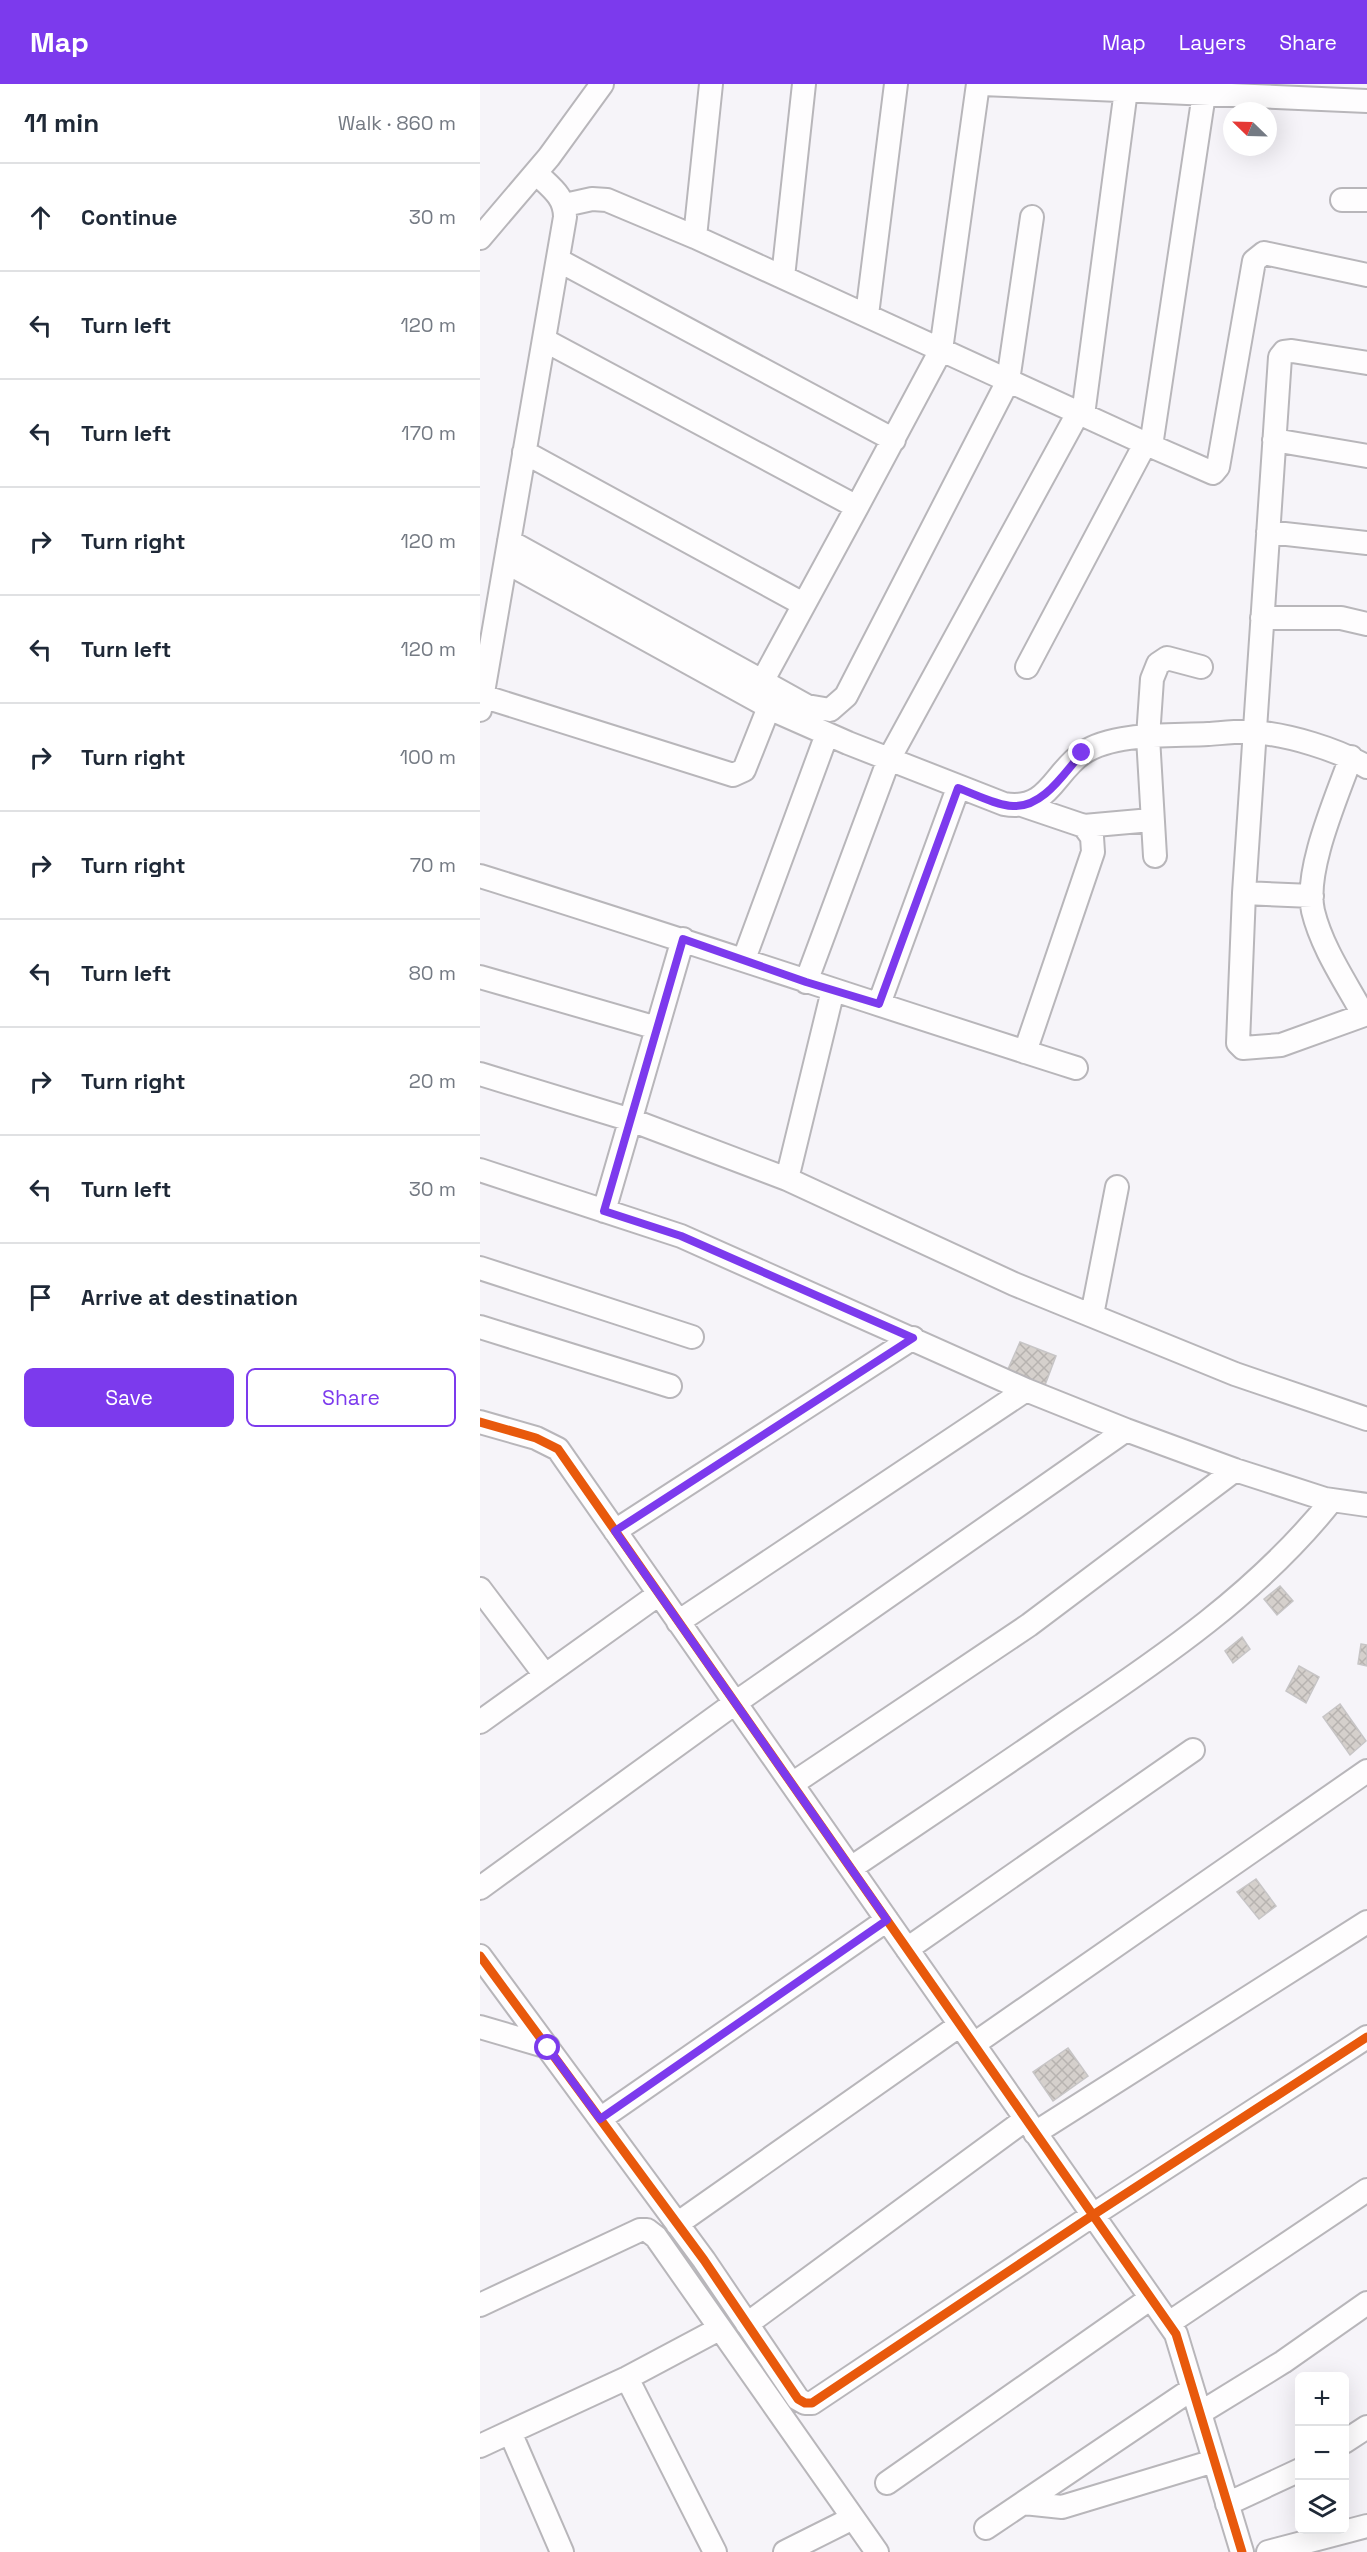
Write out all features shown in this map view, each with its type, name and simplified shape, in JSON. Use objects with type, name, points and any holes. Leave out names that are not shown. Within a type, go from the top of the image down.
[{"type":"street","points":[[480,238],[536,173],[602,84]]},
{"type":"street","points":[[695,237],[711,84]]},
{"type":"street","points":[[783,277],[804,84]]},
{"type":"street","points":[[867,315],[896,84]]},
{"type":"street","points":[[763,680],[941,350],[980,84],[1367,101]]},
{"type":"street","points":[[806,982],[890,759],[1081,414],[1126,90]]},
{"type":"street","points":[[1027,668],[1148,445],[1204,94]]},
{"type":"street","points":[[536,173],[561,197],[565,205],[558,260],[481,703],[733,775],[744,770],[769,706]]},
{"type":"street","points":[[565,205],[592,199],[607,200],[695,237],[1208,472],[1216,471],[1254,261],[1258,256],[1264,253],[1367,275]]},
{"type":"street","points":[[1342,200],[1367,200]]},
{"type":"street","points":[[507,551],[763,680],[807,706],[830,710],[846,696],[1008,381],[1032,217]]},
{"type":"street","points":[[558,260],[894,440]]},
{"type":"street","points":[[544,340],[857,507]]},
{"type":"street","points":[[1022,805],[1035,801],[1047,792],[1082,753],[1114,741],[1148,737],[1254,732],[1334,750],[1359,762],[1322,840],[1314,873],[1312,896],[1314,912],[1327,950],[1365,1014],[1281,1045],[1239,1047],[1244,893],[1254,732],[1280,357],[1284,352],[1292,351],[1367,363]]},
{"type":"street","points":[[1274,440],[1367,456]]},
{"type":"street","points":[[524,453],[803,603]]},
{"type":"street","points":[[1268,532],[1367,543]]},
{"type":"street","points":[[507,551],[769,706],[827,734],[958,788],[1004,804],[1022,805],[1084,826],[1151,820]]},
{"type":"street","points":[[1262,618],[1341,618],[1367,624]]},
{"type":"street","points":[[1155,856],[1151,820],[1148,737],[1152,679],[1162,660],[1172,658],[1201,667]]},
{"type":"street","points":[[744,959],[827,734]]},
{"type":"street","points":[[879,1004],[958,788]]},
{"type":"street","points":[[1025,1052],[1093,852],[1092,837],[1084,826]]},
{"type":"street","points":[[480,876],[683,939],[806,982],[1076,1068]]},
{"type":"street","points":[[1244,893],[1312,896]]},
{"type":"street","points":[[604,1211],[683,939]]},
{"type":"street","points":[[480,977],[657,1028]]},
{"type":"street","points":[[787,1179],[833,990]]},
{"type":"street","points":[[480,1074],[631,1120],[787,1179],[1014,1284],[1235,1374],[1367,1419]]},
{"type":"street","points":[[480,1170],[681,1236],[1026,1390],[1126,1430],[1234,1470],[1332,1500],[1367,1505]]},
{"type":"street","points":[[1092,1315],[1117,1187]]},
{"type":"street","points":[[480,1268],[692,1337]]},
{"type":"street","points":[[480,1328],[670,1386]]},
{"type":"street","points":[[615,1531],[913,1338]]},
{"type":"street","points":[[678,1622],[1026,1390]]},
{"type":"street","points":[[480,1422],[536,1438],[558,1449],[1176,2334],[1242,2552]]},
{"type":"street","points":[[480,1888],[735,1703],[1126,1430]]},
{"type":"street","points":[[792,1784],[1029,1625],[1234,1470]]},
{"type":"street","points":[[851,1868],[1121,1686],[1193,1634],[1228,1607],[1311,1527],[1332,1500]]},
{"type":"street","points":[[480,1589],[545,1675]]},
{"type":"street","points":[[480,1722],[659,1594]]},
{"type":"street","points":[[907,1949],[1193,1750]]},
{"type":"street","points":[[974,2044],[1367,1771]]},
{"type":"street","points":[[600,2119],[887,1920]]},
{"type":"street","points":[[747,2324],[1031,2126],[1367,1922]]},
{"type":"street","points":[[480,1956],[677,2224],[798,2399],[805,2403],[812,2403],[1093,2214],[1367,2037]]},
{"type":"street","points":[[677,2224],[960,2025]]},
{"type":"street","points":[[480,2026],[548,2048]]},
{"type":"street","points":[[1168,2323],[1367,2190]]},
{"type":"street","points":[[480,2305],[640,2230],[647,2230],[656,2237],[877,2552]]},
{"type":"street","points":[[887,2482],[1151,2298]]},
{"type":"street","points":[[1200,2413],[1283,2362],[1367,2303]]},
{"type":"street","points":[[480,2446],[627,2378],[719,2329]]},
{"type":"street","points":[[627,2378],[716,2552]]},
{"type":"street","points":[[986,2528],[1192,2389]]},
{"type":"street","points":[[1349,2439],[1367,2427]]},
{"type":"street","points":[[510,2432],[562,2552]]},
{"type":"street","points":[[1024,2503],[1062,2507],[1214,2461]]},
{"type":"street","points":[[1227,2504],[1295,2472]]},
{"type":"street","points":[[785,2552],[853,2518]]},
{"type":"street","points":[[1268,2552],[1367,2526]]},
{"type":"building","points":[[1020,1342],[1056,1356],[1042,1393],[1004,1378]]},
{"type":"building","points":[[1280,1586],[1293,1601],[1277,1615],[1264,1599]]},
{"type":"building","points":[[1242,1637],[1250,1649],[1233,1663],[1225,1651]]},
{"type":"building","points":[[1361,1644],[1367,1645],[1367,1666],[1358,1664]]},
{"type":"building","points":[[1299,1666],[1319,1677],[1306,1703],[1286,1691]]},
{"type":"building","points":[[1340,1704],[1366,1741],[1350,1755],[1323,1717]]},
{"type":"building","points":[[1256,1879],[1276,1906],[1259,1919],[1237,1892]]},
{"type":"building","points":[[1068,2048],[1088,2076],[1053,2101],[1033,2072]]},
{"type":"cycle path","points":[[480,1422],[536,1438],[558,1449],[1176,2334],[1242,2552]]},
{"type":"cycle path","points":[[480,1956],[704,2260],[798,2399],[805,2403],[812,2403],[1093,2215],[1367,2037]]},
{"type":"route","points":[[548,2048],[600,2119],[887,1920],[615,1531],[913,1338],[681,1236],[604,1211],[683,939],[806,982],[879,1004],[958,788],[1004,804],[1022,805],[1035,801],[1047,792],[1082,753]]}]
